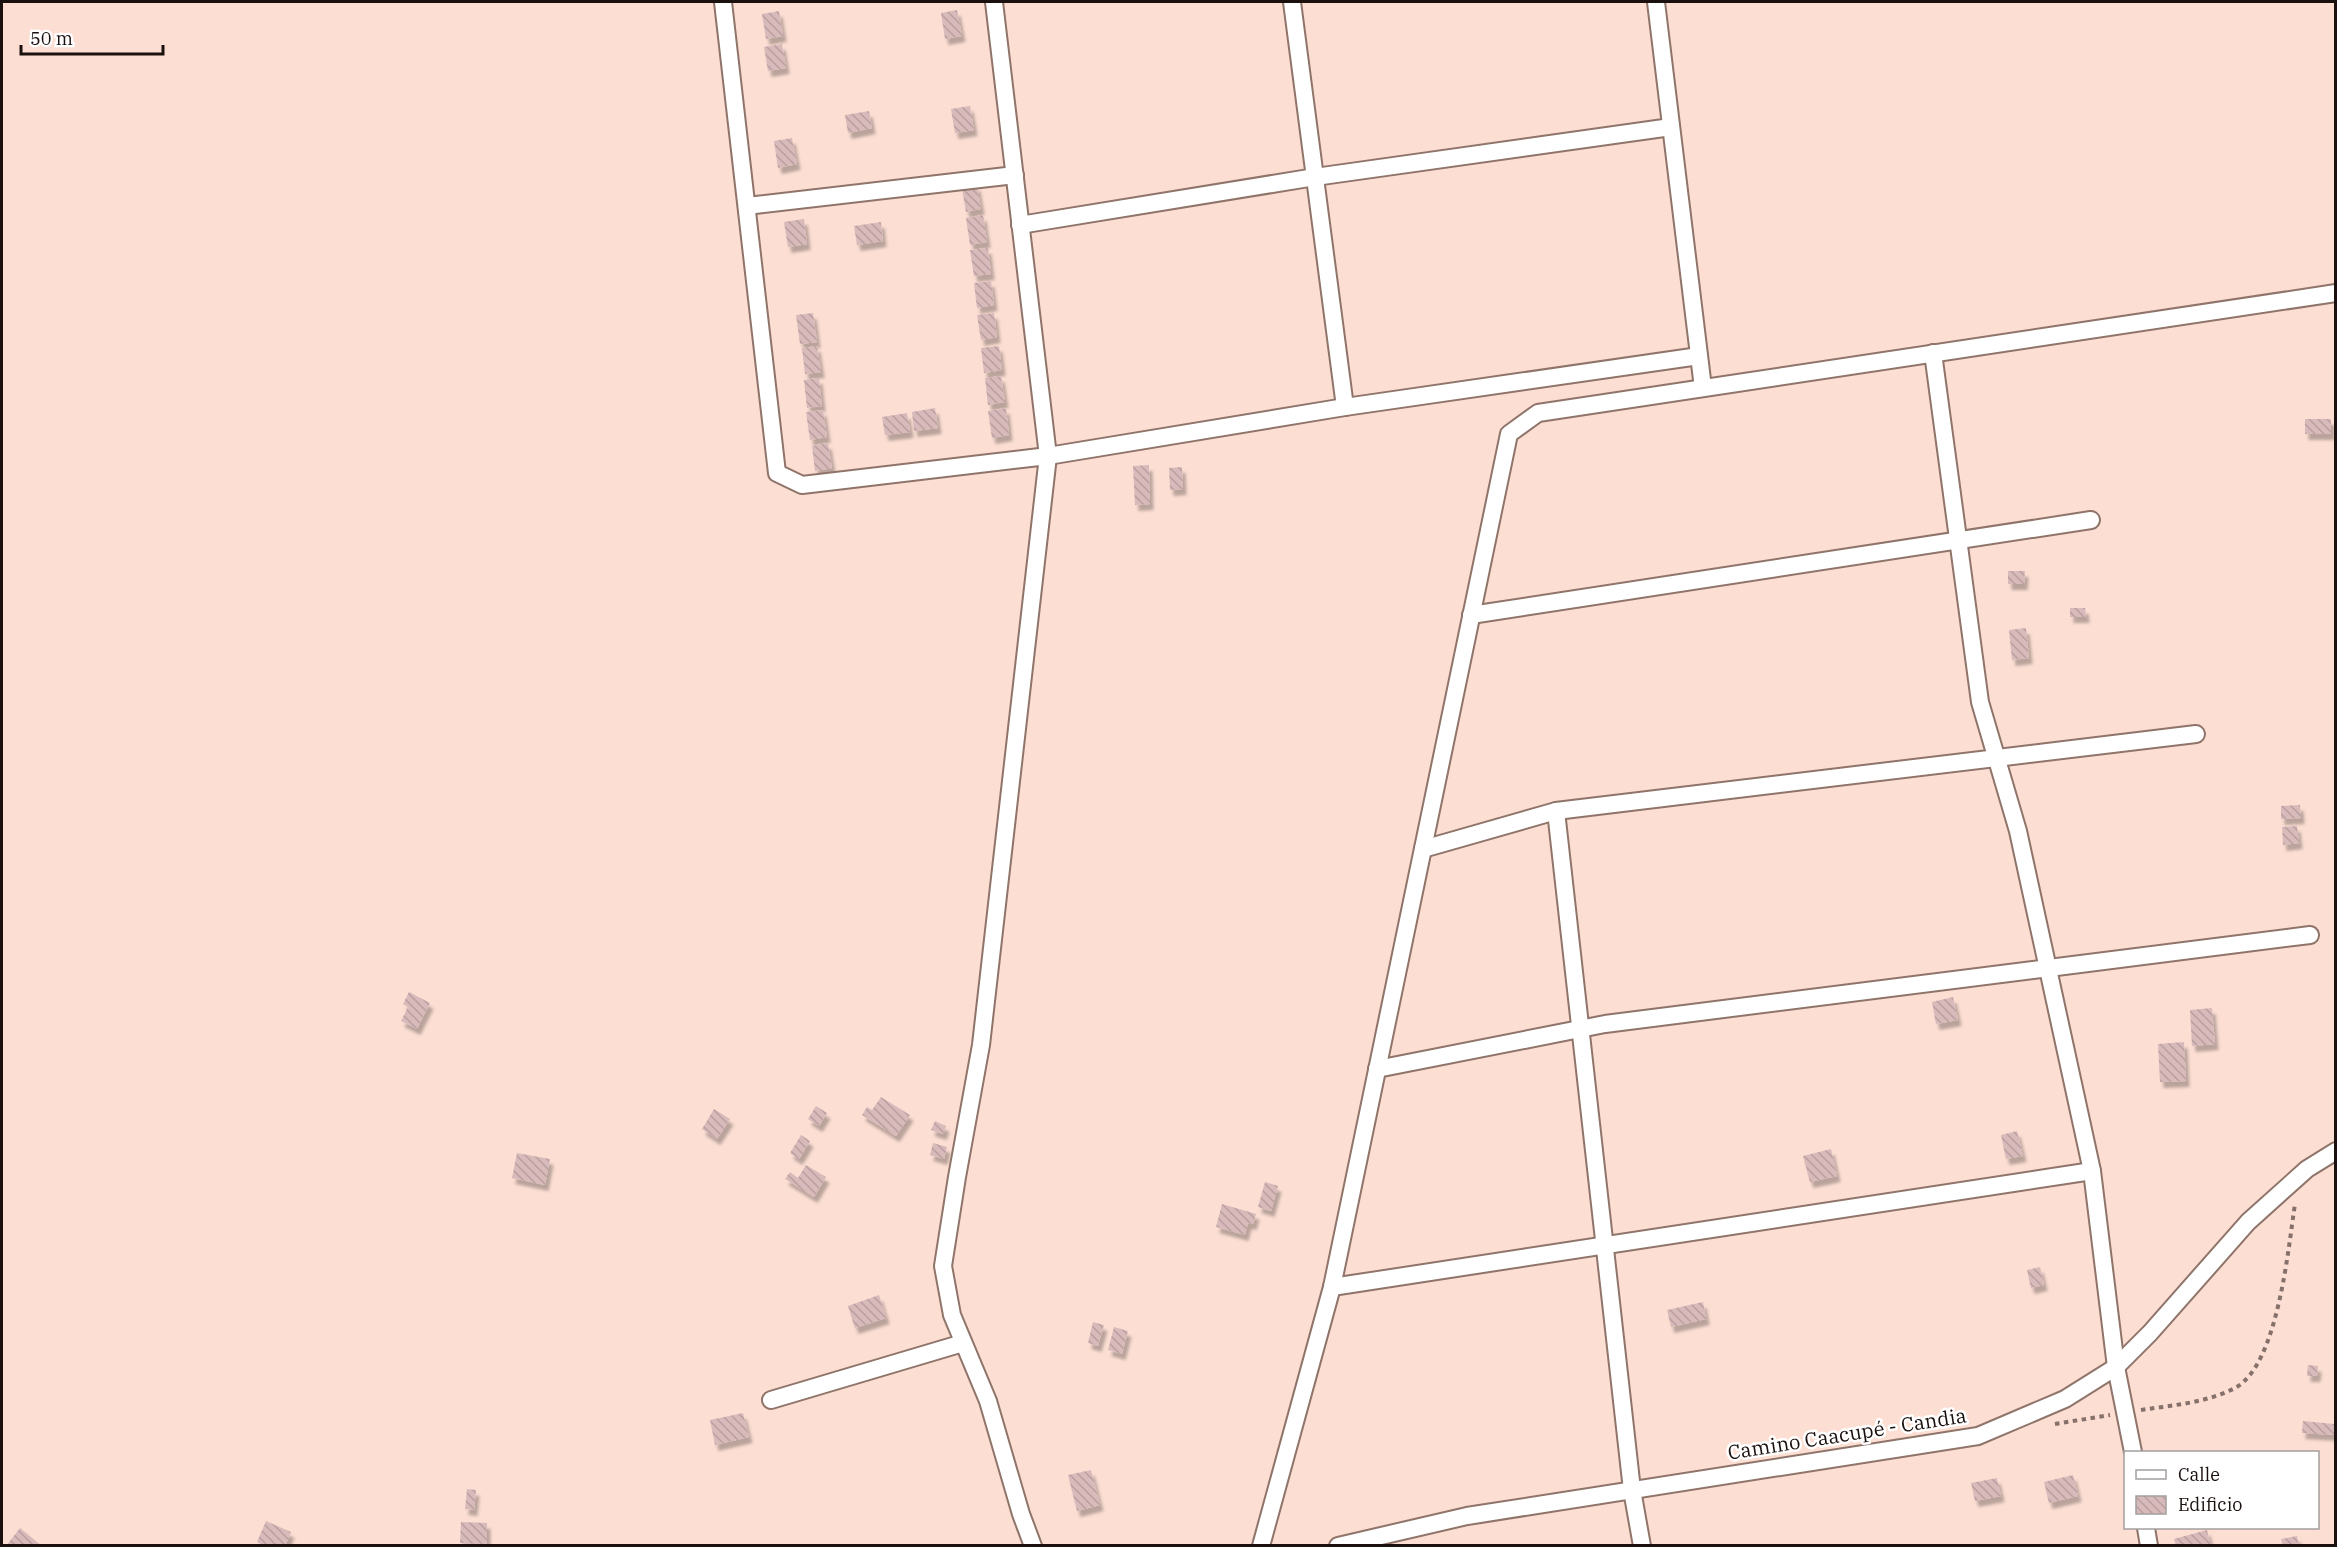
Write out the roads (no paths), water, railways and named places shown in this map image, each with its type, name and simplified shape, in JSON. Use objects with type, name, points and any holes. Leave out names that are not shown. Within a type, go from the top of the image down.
[{"type":"street","points":[[723,2],[777,473],[802,485],[1048,456],[1345,407],[1699,356]]},
{"type":"street","points":[[994,2],[1048,456],[981,1045],[944,1266],[952,1315],[988,1401],[1020,1514],[1033,1545]]},
{"type":"street","points":[[1292,2],[1345,407]]},
{"type":"street","points":[[1656,2],[1703,388]]},
{"type":"street","points":[[1020,225],[1315,177],[1671,127]]},
{"type":"street","points":[[747,206],[1014,175]]},
{"type":"street","points":[[1261,1545],[1332,1287],[1509,434],[1538,413],[2336,293]]},
{"type":"street","points":[[1933,352],[1980,702],[2018,831],[2092,1171],[2116,1367],[2127,1412],[2133,1451]]},
{"type":"street","points":[[1471,615],[2091,520]]},
{"type":"street","points":[[1423,849],[1556,811],[2196,734]]},
{"type":"street","points":[[1556,811],[1632,1490],[1642,1545]]},
{"type":"street","points":[[1377,1069],[1605,1024],[2310,935]]},
{"type":"street","name":"Camino Caacupé - Candia","points":[[1338,1545],[1467,1516],[1978,1436],[2064,1399],[2116,1367],[2150,1333],[2248,1222],[2307,1169],[2336,1151]]},
{"type":"street","points":[[1332,1287],[2092,1171]]},
{"type":"street","points":[[771,1400],[963,1343]]},
{"type":"street","points":[[2146,1529],[2149,1545]]}]
